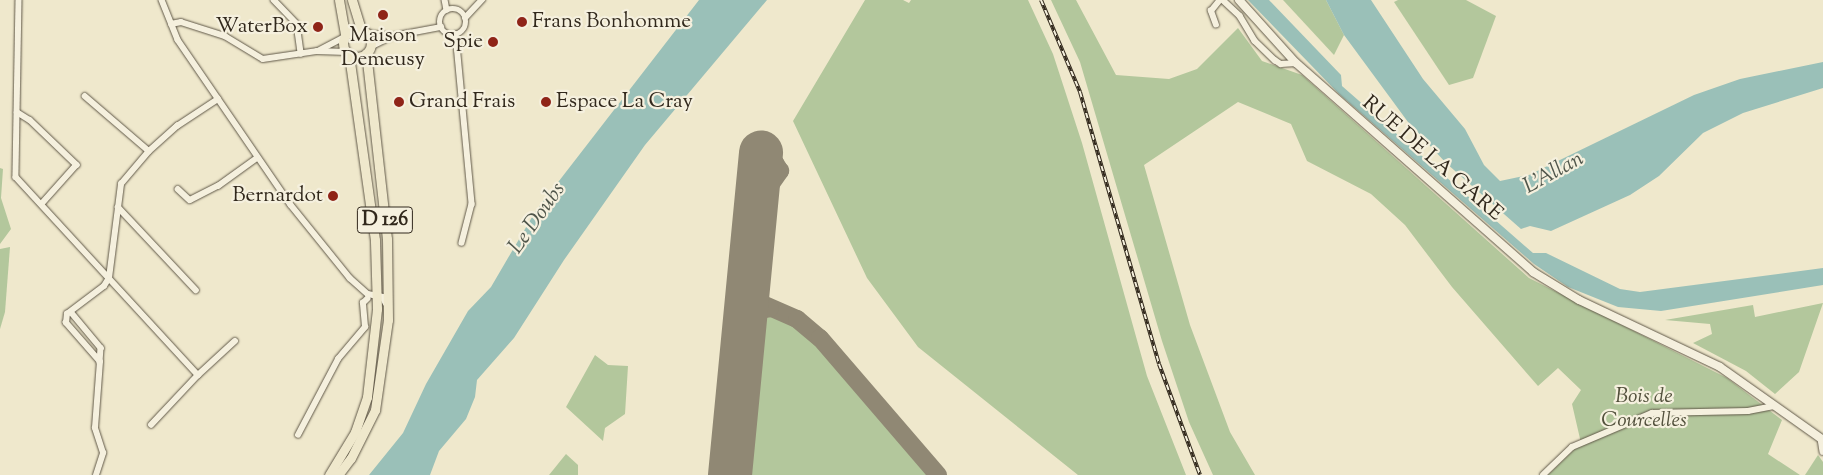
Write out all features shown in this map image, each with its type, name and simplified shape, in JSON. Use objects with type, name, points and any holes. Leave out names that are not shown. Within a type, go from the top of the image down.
[{"type":"main road","points":[[339,0],[347,53],[359,57],[368,50],[364,31],[352,0]]},
{"type":"main road","name":"RUE DE LA GARE","points":[[1239,0],[1296,63],[1533,272],[1579,300],[1720,367],[1774,406],[1822,445]]},
{"type":"main road","points":[[344,36],[350,30],[364,31]]},
{"type":"main road","name":"D 126","points":[[338,475],[355,451],[375,410],[386,345],[390,298],[387,239],[368,50]]},
{"type":"main road","name":"D 126","points":[[329,475],[355,432],[367,397],[378,309],[375,240],[347,53]]},
{"type":"street","points":[[19,0],[16,177],[198,375]]},
{"type":"street","points":[[162,0],[171,24],[257,158],[350,278],[378,309]]},
{"type":"street","points":[[274,0],[297,24],[301,54]]},
{"type":"street","points":[[445,0],[447,10]]},
{"type":"street","points":[[456,34],[465,26],[465,18],[482,0]]},
{"type":"street","points":[[1216,25],[1211,11],[1222,0],[1240,16],[1255,41],[1275,60],[1281,64],[1296,63]]},
{"type":"street","points":[[1240,16],[1245,8]]},
{"type":"street","points":[[441,27],[442,16],[447,10],[456,9],[465,18]]},
{"type":"street","points":[[171,24],[181,22],[225,36],[263,59],[317,51],[347,53]]},
{"type":"street","points":[[441,27],[446,32],[456,34]]},
{"type":"street","points":[[368,50],[393,36],[441,27]]},
{"type":"street","points":[[364,31],[393,36]]},
{"type":"street","points":[[456,34],[472,204],[462,243]]},
{"type":"street","points":[[317,51],[344,36]]},
{"type":"street","points":[[85,96],[149,152]]},
{"type":"street","points":[[100,362],[66,323],[71,312],[104,286],[109,278],[121,184],[149,152],[177,126],[218,99]]},
{"type":"street","points":[[17,112],[30,120],[77,165],[42,204]]},
{"type":"street","points":[[178,189],[190,200],[218,186],[257,158]]},
{"type":"street","points":[[118,207],[196,290]]},
{"type":"street","points":[[350,278],[368,294],[386,300],[386,345]]},
{"type":"street","points":[[298,435],[338,359],[365,327],[363,303],[367,299]]},
{"type":"street","points":[[71,312],[101,348],[95,428],[103,453],[96,475]]},
{"type":"street","points":[[151,425],[198,375],[235,341]]},
{"type":"street","points":[[1542,475],[1572,447],[1652,413],[1748,411],[1774,406]]},
{"type":"green space","points":[[865,0],[903,0],[909,3],[911,0],[1028,0],[1053,54],[1082,143],[1147,376],[1186,475],[1078,475],[918,347],[867,278],[793,121]]},
{"type":"green space","name":"Bois de Courcelles","points":[[1051,0],[1076,0],[1116,75],[1169,79],[1197,69],[1238,28],[1262,61],[1302,75],[1529,278],[1727,378],[1782,420],[1768,454],[1800,475],[1548,475],[1581,443],[1572,404],[1581,390],[1558,368],[1538,386],[1452,287],[1405,225],[1371,194],[1307,161],[1291,124],[1238,102],[1144,165],[1190,325],[1230,432],[1255,475],[1213,475],[1189,422],[1162,341],[1080,62]]},
{"type":"green space","points":[[1283,0],[1326,0],[1344,35],[1334,55]]},
{"type":"green space","points":[[1398,0],[1466,0],[1496,16],[1473,78],[1449,85],[1394,2]]},
{"type":"green space","points":[[0,168],[3,169],[1,198],[11,229],[0,244]]},
{"type":"green space","points":[[10,247],[5,312],[0,329],[0,249]]},
{"type":"green space","points":[[1823,303],[1799,372],[1775,394],[1746,371],[1693,343],[1712,334],[1710,324],[1665,320],[1753,305],[1755,317]]},
{"type":"green space","points":[[776,315],[798,326],[815,340],[931,475],[740,475],[754,331],[762,319]]},
{"type":"green space","points":[[595,355],[608,365],[628,366],[625,414],[605,428],[603,441],[566,407]]},
{"type":"green space","points":[[566,454],[578,465],[578,475],[549,475]]},
{"type":"green space","points":[[1818,455],[1823,462],[1823,475],[1805,475]]},
{"type":"water","name":"Le Doubs","points":[[699,0],[767,0],[645,145],[564,260],[514,338],[477,380],[475,397],[466,419],[439,451],[430,475],[369,475],[403,433],[426,384],[468,311],[491,287],[535,212]]},
{"type":"water","points":[[1248,0],[1269,0],[1341,75],[1342,86],[1533,253],[1546,253],[1620,289],[1640,292],[1823,268],[1823,285],[1661,311],[1618,307],[1568,287],[1534,264],[1339,94]]},
{"type":"water","name":"L'Allan","points":[[1326,0],[1371,0],[1423,79],[1465,129],[1484,165],[1500,181],[1529,175],[1694,95],[1740,79],[1823,62],[1823,88],[1743,113],[1703,133],[1659,176],[1630,195],[1551,231],[1530,226],[1521,229],[1446,163],[1408,122],[1344,35]]},
{"type":"taxiway","points":[[756,205],[780,171],[775,163],[767,161],[756,166],[754,177],[758,184]]},
{"type":"taxiway","points":[[749,282],[758,302],[797,319],[820,338],[938,475]]},
{"type":"taxiway","points":[[745,325],[756,311],[770,308]]},
{"type":"runway","points":[[730,475],[761,152]]},
{"type":"railway","points":[[1041,0],[1080,92],[1159,364],[1200,475]]},
{"type":"place","name":"Maison Demeusy","points":[[383,15]]},
{"type":"place","name":"Frans Bonhomme","points":[[522,22]]},
{"type":"place","name":"WaterBox","points":[[318,27]]},
{"type":"place","name":"Spie","points":[[493,42]]},
{"type":"place","name":"Grand Frais","points":[[399,102]]},
{"type":"place","name":"Espace La Cray","points":[[546,102]]},
{"type":"place","name":"Bernardot","points":[[333,196]]}]
